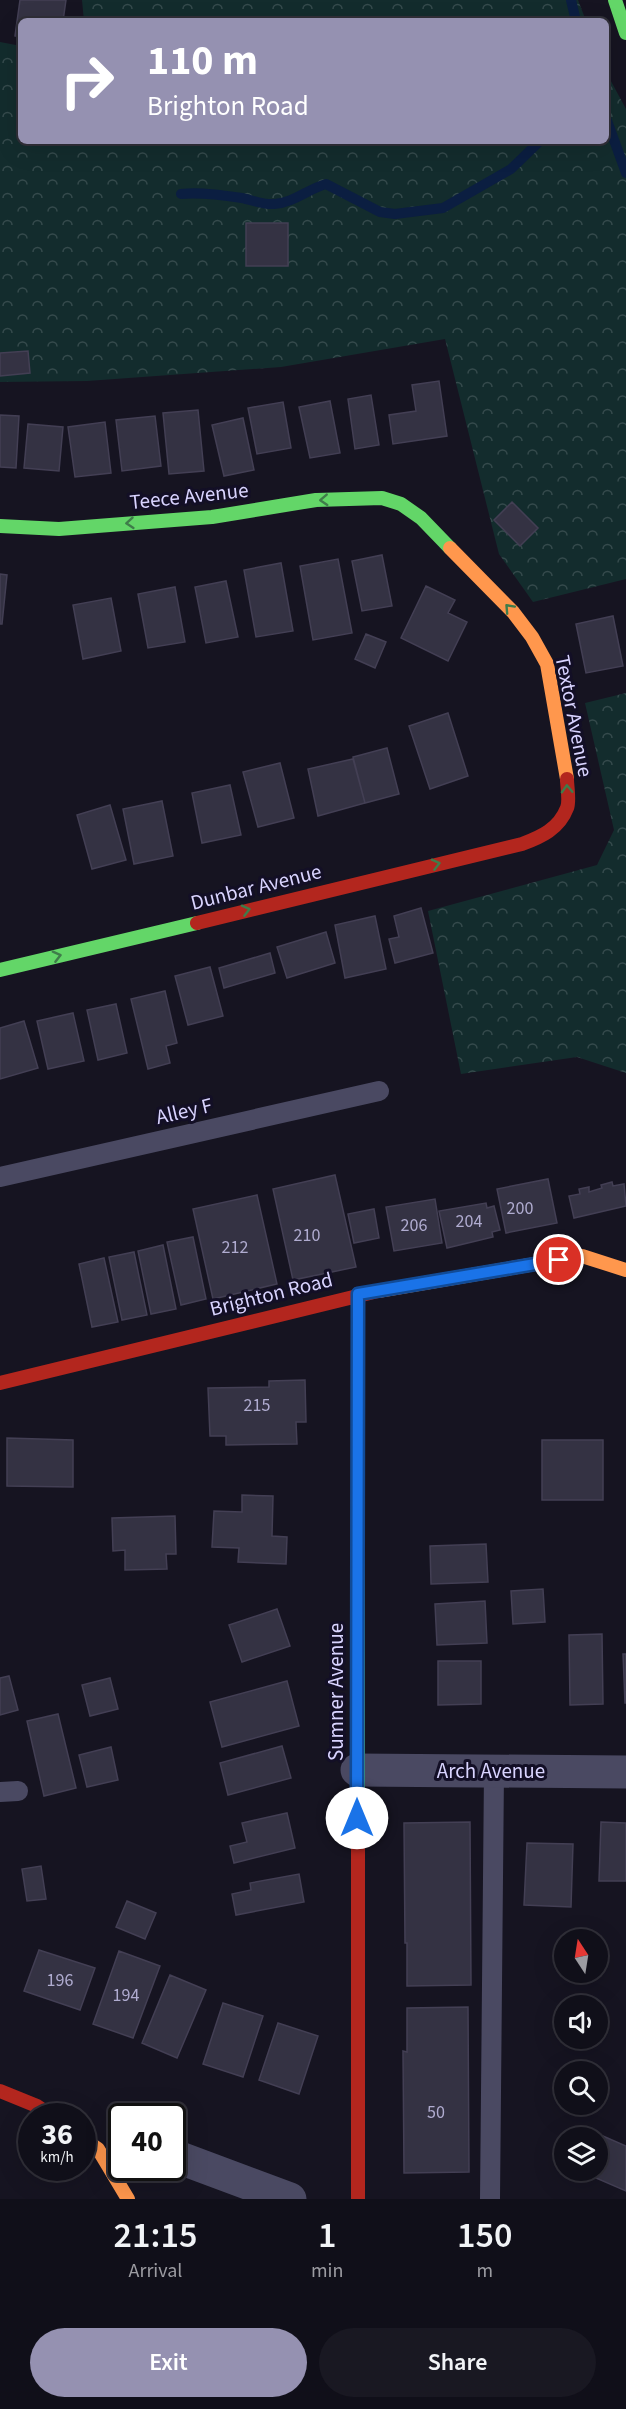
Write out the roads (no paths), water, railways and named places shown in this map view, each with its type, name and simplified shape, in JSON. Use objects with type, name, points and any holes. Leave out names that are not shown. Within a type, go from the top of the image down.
[{"type":"street","points":[[615,0],[626,33]]},
{"type":"street","name":"Teece Avenue","points":[[0,526],[59,529],[212,517],[316,500],[382,498]]},
{"type":"street","name":"Textor Avenue","points":[[382,498],[401,504],[421,518],[513,612],[532,637],[547,664],[566,765],[568,807],[558,823],[546,835],[522,844]]},
{"type":"street","name":"Dunbar Avenue","points":[[0,970],[522,844]]},
{"type":"street","name":"Brighton Road","points":[[0,1383],[358,1294],[582,1256],[626,1269]]},
{"type":"street","name":"Sumner Avenue","points":[[358,1294],[358,2199]]},
{"type":"street","name":"Arch Avenue","points":[[357,1770],[626,1772]]},
{"type":"street","points":[[0,2091],[30,2103]]},
{"type":"street","points":[[101,2145],[128,2199]]},
{"type":"street","points":[[186,2160],[290,2199]]},
{"type":"lane","name":"Alley F","points":[[0,1177],[379,1092]]},
{"type":"lane","points":[[490,2199],[494,1771]]},
{"type":"waterway","points":[[571,0],[575,18]]},
{"type":"waterway","points":[[609,126],[626,173]]},
{"type":"waterway","points":[[181,194],[219,195],[274,204],[288,201],[326,184],[380,212],[395,214],[443,208],[511,169],[537,144]]}]
